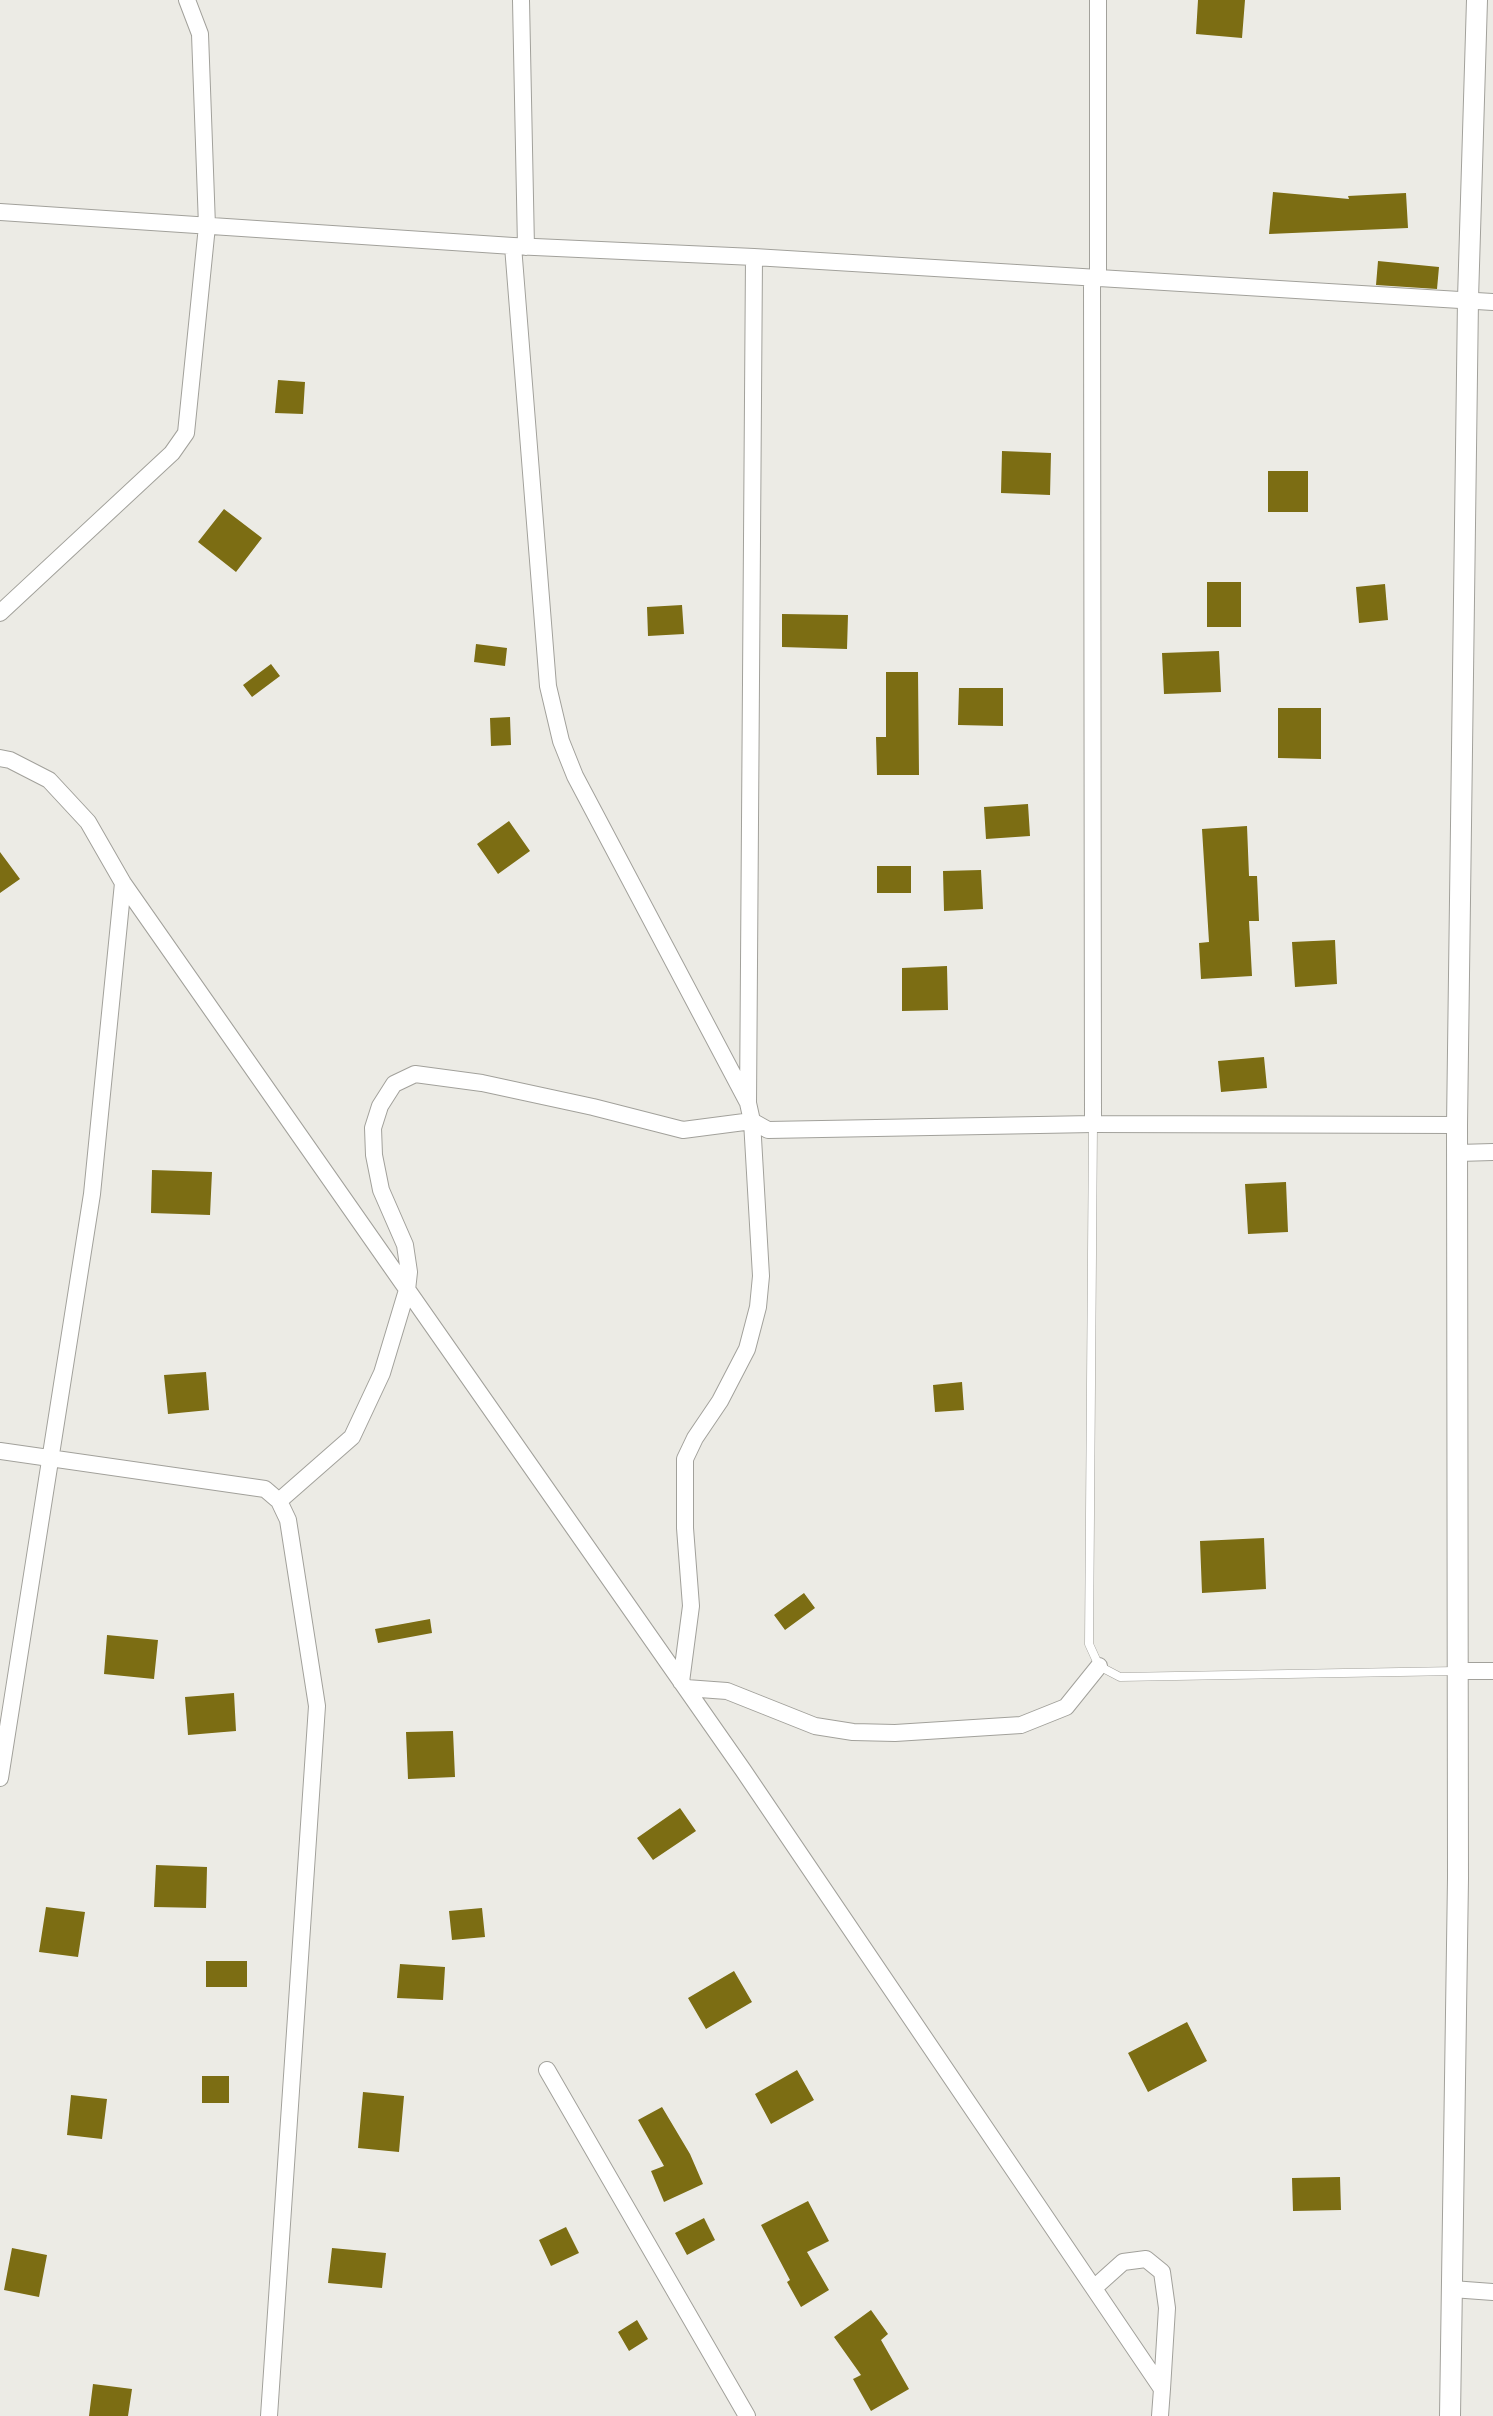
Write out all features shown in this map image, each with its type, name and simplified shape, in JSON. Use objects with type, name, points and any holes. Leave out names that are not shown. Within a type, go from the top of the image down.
[{"type":"street","points":[[0,613],[167,459],[186,433],[207,226],[200,34],[186,0]]},
{"type":"street","points":[[521,0],[520,246],[548,686],[562,741],[575,776],[748,1103]]},
{"type":"street","points":[[1094,1124],[1095,278],[1098,0]]},
{"type":"street","points":[[1450,2416],[1458,1878],[1457,1125],[1468,300],[1477,0]]},
{"type":"street","points":[[0,212],[520,246],[754,257],[1493,302]]},
{"type":"street","points":[[683,1685],[691,1606],[685,1528],[686,1459],[695,1438],[720,1401],[747,1349],[758,1307],[761,1276],[752,1121],[748,1103],[754,257]]},
{"type":"street","points":[[0,758],[10,760],[49,780],[88,822],[123,883],[683,1685],[1162,2389]]},
{"type":"street","points":[[0,1778],[92,1194],[123,883]]},
{"type":"street","points":[[279,1501],[352,1437],[382,1373],[407,1290],[409,1272],[405,1245],[381,1190],[374,1155],[373,1128],[380,1106],[394,1084],[415,1074],[482,1083],[593,1107],[683,1130],[752,1121],[768,1130],[1094,1124],[1457,1125]]},
{"type":"street","points":[[1458,1153],[1493,1152]]},
{"type":"street","points":[[0,1451],[50,1460],[265,1489],[279,1501],[288,1520],[317,1706],[269,2416]]},
{"type":"street","points":[[683,1685],[727,1691],[815,1726],[853,1732],[895,1733],[1021,1725],[1066,1707],[1099,1666]]},
{"type":"street","points":[[1458,1671],[1493,1671]]},
{"type":"street","points":[[547,2070],[747,2416]]},
{"type":"street","points":[[1094,2288],[1123,2262],[1146,2259],[1162,2272],[1167,2308],[1160,2416]]},
{"type":"street","points":[[1452,2288],[1493,2292]]},
{"type":"lane","points":[[1094,1124],[1089,1644],[1099,1666],[1120,1677],[1458,1671]]},
{"type":"building","points":[[1198,0],[1245,0],[1242,38],[1196,34]]},
{"type":"building","points":[[1273,192],[1349,199],[1348,196],[1406,193],[1408,228],[1269,234]]},
{"type":"building","points":[[1378,261],[1439,267],[1437,289],[1376,285]]},
{"type":"building","points":[[278,380],[305,382],[303,414],[275,413]]},
{"type":"building","points":[[1002,451],[1051,453],[1050,495],[1001,493]]},
{"type":"building","points":[[1268,471],[1308,471],[1308,512],[1268,512]]},
{"type":"building","points":[[224,509],[262,538],[236,572],[198,542]]},
{"type":"building","points":[[1207,582],[1241,582],[1241,627],[1207,627]]},
{"type":"building","points":[[1385,584],[1388,620],[1359,623],[1356,587]]},
{"type":"building","points":[[682,605],[684,634],[648,636],[647,607]]},
{"type":"building","points":[[782,614],[848,615],[847,649],[782,647]]},
{"type":"building","points":[[476,644],[507,648],[505,666],[474,662]]},
{"type":"building","points":[[1219,651],[1221,692],[1164,694],[1162,653]]},
{"type":"building","points":[[271,664],[280,676],[252,697],[243,685]]},
{"type":"building","points":[[886,672],[918,672],[919,775],[877,775],[876,737],[886,737]]},
{"type":"building","points":[[959,688],[1003,688],[1003,726],[958,725]]},
{"type":"building","points":[[1278,708],[1321,708],[1321,759],[1278,758]]},
{"type":"building","points":[[510,717],[511,745],[491,746],[490,718]]},
{"type":"building","points":[[1028,804],[1030,836],[986,839],[984,807]]},
{"type":"building","points":[[509,821],[530,851],[498,874],[477,844]]},
{"type":"building","points":[[1247,826],[1249,876],[1257,876],[1259,921],[1249,921],[1252,976],[1201,979],[1199,943],[1209,942],[1202,829]]},
{"type":"building","points":[[0,852],[20,879],[0,893]]},
{"type":"building","points":[[877,866],[911,866],[911,893],[877,893]]},
{"type":"building","points":[[981,870],[983,909],[944,911],[943,871]]},
{"type":"building","points":[[1335,940],[1337,984],[1295,987],[1292,942]]},
{"type":"building","points":[[947,966],[948,1010],[902,1011],[902,968]]},
{"type":"building","points":[[1264,1057],[1267,1088],[1221,1092],[1218,1061]]},
{"type":"building","points":[[152,1170],[212,1172],[210,1215],[151,1213]]},
{"type":"building","points":[[1286,1182],[1288,1232],[1248,1234],[1245,1184]]},
{"type":"building","points":[[206,1372],[209,1410],[168,1414],[164,1375]]},
{"type":"building","points":[[962,1382],[964,1410],[935,1412],[933,1385]]},
{"type":"building","points":[[1264,1538],[1266,1589],[1202,1593],[1200,1541]]},
{"type":"building","points":[[804,1593],[815,1608],[785,1630],[774,1615]]},
{"type":"building","points":[[430,1619],[432,1633],[378,1643],[375,1629]]},
{"type":"building","points":[[107,1635],[158,1640],[154,1679],[104,1674]]},
{"type":"building","points":[[234,1693],[236,1731],[188,1735],[185,1697]]},
{"type":"building","points":[[453,1731],[455,1777],[408,1779],[406,1732]]},
{"type":"building","points":[[680,1808],[696,1831],[653,1860],[637,1838]]},
{"type":"building","points":[[156,1865],[207,1867],[206,1908],[154,1907]]},
{"type":"building","points":[[46,1907],[85,1912],[78,1957],[39,1952]]},
{"type":"building","points":[[482,1908],[485,1937],[452,1940],[449,1911]]},
{"type":"building","points":[[206,1961],[247,1961],[247,1987],[206,1987]]},
{"type":"building","points":[[400,1964],[445,1967],[443,2000],[397,1998]]},
{"type":"building","points":[[734,1971],[752,2002],[706,2029],[688,1998]]},
{"type":"building","points":[[1187,2022],[1207,2061],[1148,2092],[1128,2053]]},
{"type":"building","points":[[797,2070],[814,2100],[771,2124],[755,2094]]},
{"type":"building","points":[[202,2076],[229,2076],[229,2103],[202,2103]]},
{"type":"building","points":[[363,2092],[404,2096],[399,2152],[358,2148]]},
{"type":"building","points":[[71,2095],[107,2099],[102,2139],[67,2135]]},
{"type":"building","points":[[662,2107],[690,2154],[703,2184],[664,2202],[651,2171],[664,2166],[638,2120]]},
{"type":"building","points":[[1340,2177],[1341,2210],[1293,2211],[1292,2178]]},
{"type":"building","points":[[808,2201],[829,2241],[807,2252],[829,2290],[801,2307],[787,2282],[790,2280],[761,2225]]},
{"type":"building","points":[[704,2218],[715,2240],[687,2255],[675,2233]]},
{"type":"building","points":[[566,2227],[579,2253],[551,2266],[539,2240]]},
{"type":"building","points":[[12,2248],[47,2255],[39,2297],[4,2290]]},
{"type":"building","points":[[332,2248],[386,2253],[382,2288],[328,2283]]},
{"type":"building","points":[[871,2310],[888,2334],[881,2340],[909,2389],[871,2411],[853,2379],[861,2375],[834,2337]]},
{"type":"building","points":[[637,2320],[648,2339],[629,2351],[618,2332]]},
{"type":"building","points":[[93,2384],[132,2389],[128,2416],[89,2416]]}]
